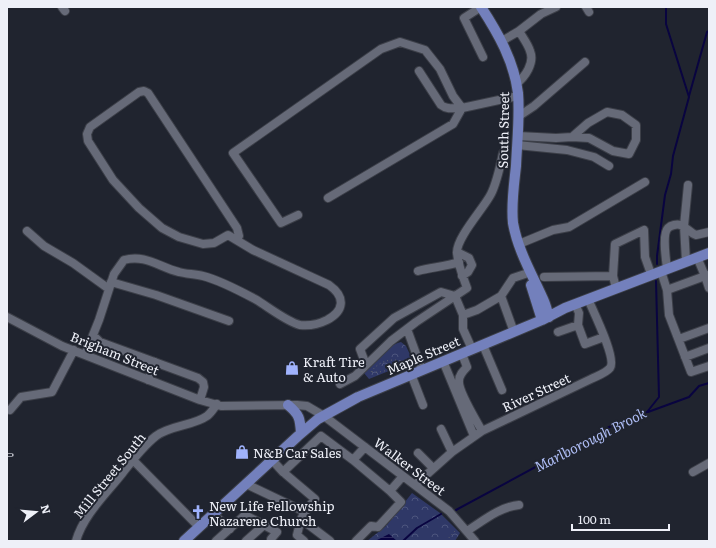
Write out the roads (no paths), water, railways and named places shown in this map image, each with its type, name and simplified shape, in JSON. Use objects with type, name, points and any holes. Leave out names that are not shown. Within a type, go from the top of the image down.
[{"type":"main road","name":"South Street","points":[[481,7],[502,41],[510,61],[516,84],[519,116],[512,210],[518,244],[545,318]]},
{"type":"main road","name":"Maple Street","points":[[184,541],[301,434],[324,416],[358,397],[518,330],[588,298],[709,253]]},
{"type":"main road","name":"South Street","points":[[524,260],[528,274],[540,302]]},
{"type":"main road","points":[[518,330],[532,318],[540,302],[556,308],[565,308]]},
{"type":"main road","points":[[288,405],[296,411],[300,418],[301,434]]},
{"type":"street","points":[[481,7],[464,18],[483,56]]},
{"type":"street","points":[[502,41],[520,31],[541,14],[556,7]]},
{"type":"street","points":[[516,84],[524,77],[528,70],[531,57],[530,51],[520,31]]},
{"type":"street","points":[[298,215],[281,223],[233,153],[381,49],[400,42],[425,50],[440,69],[453,96],[462,108]]},
{"type":"street","points":[[519,116],[534,106],[585,62]]},
{"type":"street","points":[[419,72],[441,106],[444,107],[462,108],[518,96]]},
{"type":"street","points":[[86,355],[114,274],[124,260],[132,258],[140,258],[178,272],[203,276],[226,285],[255,299],[287,319],[300,325],[319,323],[331,318],[340,306],[340,299],[333,288],[253,250],[228,235],[214,243],[203,244],[179,237],[162,228],[139,208],[113,180],[88,141],[87,134],[90,127],[139,92],[144,91],[148,93],[229,216],[238,231],[239,236],[236,239]]},
{"type":"street","points":[[328,198],[453,124],[462,108]]},
{"type":"street","points":[[518,141],[572,137],[588,138],[613,151],[629,154],[636,140],[636,125],[622,116],[608,112],[588,123],[572,137]]},
{"type":"street","points":[[518,141],[567,150],[594,157],[609,166]]},
{"type":"street","points":[[340,384],[366,368],[407,329],[467,288],[462,276],[457,252],[466,231],[491,194],[496,182],[503,153]]},
{"type":"street","points":[[518,244],[553,230],[569,227],[645,182]]},
{"type":"street","points":[[686,261],[684,226],[688,185]]},
{"type":"street","points":[[660,271],[667,228],[677,225],[684,226],[696,235],[709,232]]},
{"type":"street","points":[[616,288],[613,276],[615,244],[644,230],[646,258],[660,271],[667,290],[669,315],[691,372],[709,366]]},
{"type":"street","points":[[27,231],[44,246],[110,285],[156,295],[229,321]]},
{"type":"street","points":[[457,252],[469,258],[472,265],[468,272],[462,276]]},
{"type":"street","points":[[697,257],[707,275],[709,288]]},
{"type":"street","points":[[418,272],[430,268],[448,266],[459,262]]},
{"type":"street","points":[[462,315],[477,310],[501,296],[513,278],[528,274]]},
{"type":"street","points":[[667,290],[707,275]]},
{"type":"street","points":[[544,277],[613,276]]},
{"type":"street","points":[[366,368],[360,349],[394,318],[441,292],[455,296]]},
{"type":"street","points":[[455,296],[462,315],[463,330],[472,349]]},
{"type":"street","points":[[501,296],[518,330]]},
{"type":"street","name":"River Street","points":[[415,485],[452,452],[482,431],[608,370],[611,367],[612,362],[604,337],[588,298]]},
{"type":"street","points":[[575,304],[579,313],[578,325],[585,344],[604,337]]},
{"type":"street","name":"Brigham Street","points":[[7,317],[37,333],[86,355],[200,400],[217,404]]},
{"type":"street","points":[[558,332],[578,325]]},
{"type":"street","points":[[679,339],[709,328]]},
{"type":"street","points":[[407,329],[422,370]]},
{"type":"street","points":[[93,335],[100,342],[198,378],[204,382],[200,400]]},
{"type":"street","points":[[483,345],[502,390]]},
{"type":"street","points":[[685,357],[709,348]]},
{"type":"street","points":[[10,410],[21,397],[52,392],[74,350]]},
{"type":"street","points":[[462,354],[467,367],[459,378],[459,384],[482,431]]},
{"type":"street","points":[[444,361],[474,436]]},
{"type":"street","points":[[148,380],[155,362]]},
{"type":"street","points":[[412,374],[423,405]]},
{"type":"street","points":[[217,404],[245,406],[307,406],[324,416]]},
{"type":"street","name":"Mill Street South","points":[[76,541],[84,522],[133,460],[155,436],[168,429],[199,420],[207,416],[217,404]]},
{"type":"street","name":"Walker Street","points":[[324,416],[449,511],[476,541]]},
{"type":"street","points":[[441,430],[452,452]]},
{"type":"street","points":[[283,472],[321,436],[390,491],[401,502],[378,527],[371,526],[356,541]]},
{"type":"street","points":[[353,460],[365,447]]},
{"type":"street","points":[[418,453],[433,468]]},
{"type":"street","points":[[133,460],[199,527]]},
{"type":"street","points":[[272,460],[283,472],[316,498],[303,515],[297,535],[304,541]]},
{"type":"street","points":[[693,472],[709,463]]},
{"type":"street","points":[[390,491],[403,476]]},
{"type":"street","points":[[246,484],[303,515],[330,541]]},
{"type":"street","points":[[467,531],[494,514],[511,506],[519,505]]},
{"type":"street","points":[[213,514],[230,529]]},
{"type":"street","points":[[216,541],[245,515],[277,532],[271,541]]},
{"type":"street","points":[[246,541],[264,525]]},
{"type":"waterway","name":"Marlborough Brook","points":[[657,264],[665,195],[671,174],[673,156],[689,97],[666,24],[666,7]]},
{"type":"waterway","points":[[689,96],[707,32],[709,31]]},
{"type":"waterway","name":"Marlborough Brook","points":[[456,510],[613,425],[647,412],[659,397],[656,281]]},
{"type":"waterway","points":[[648,412],[689,397],[699,386],[709,383]]},
{"type":"waterway","name":"Marlborough Brook","points":[[403,541],[417,528],[441,514]]},
{"type":"railway","points":[[7,455],[12,455]]},
{"type":"place","name":"Kraft Tire & Auto","points":[[292,368]]},
{"type":"place","name":"N&B Car Sales","points":[[242,452]]},
{"type":"place","name":"New Life Fellowship Nazarene Church","points":[[198,512]]}]
